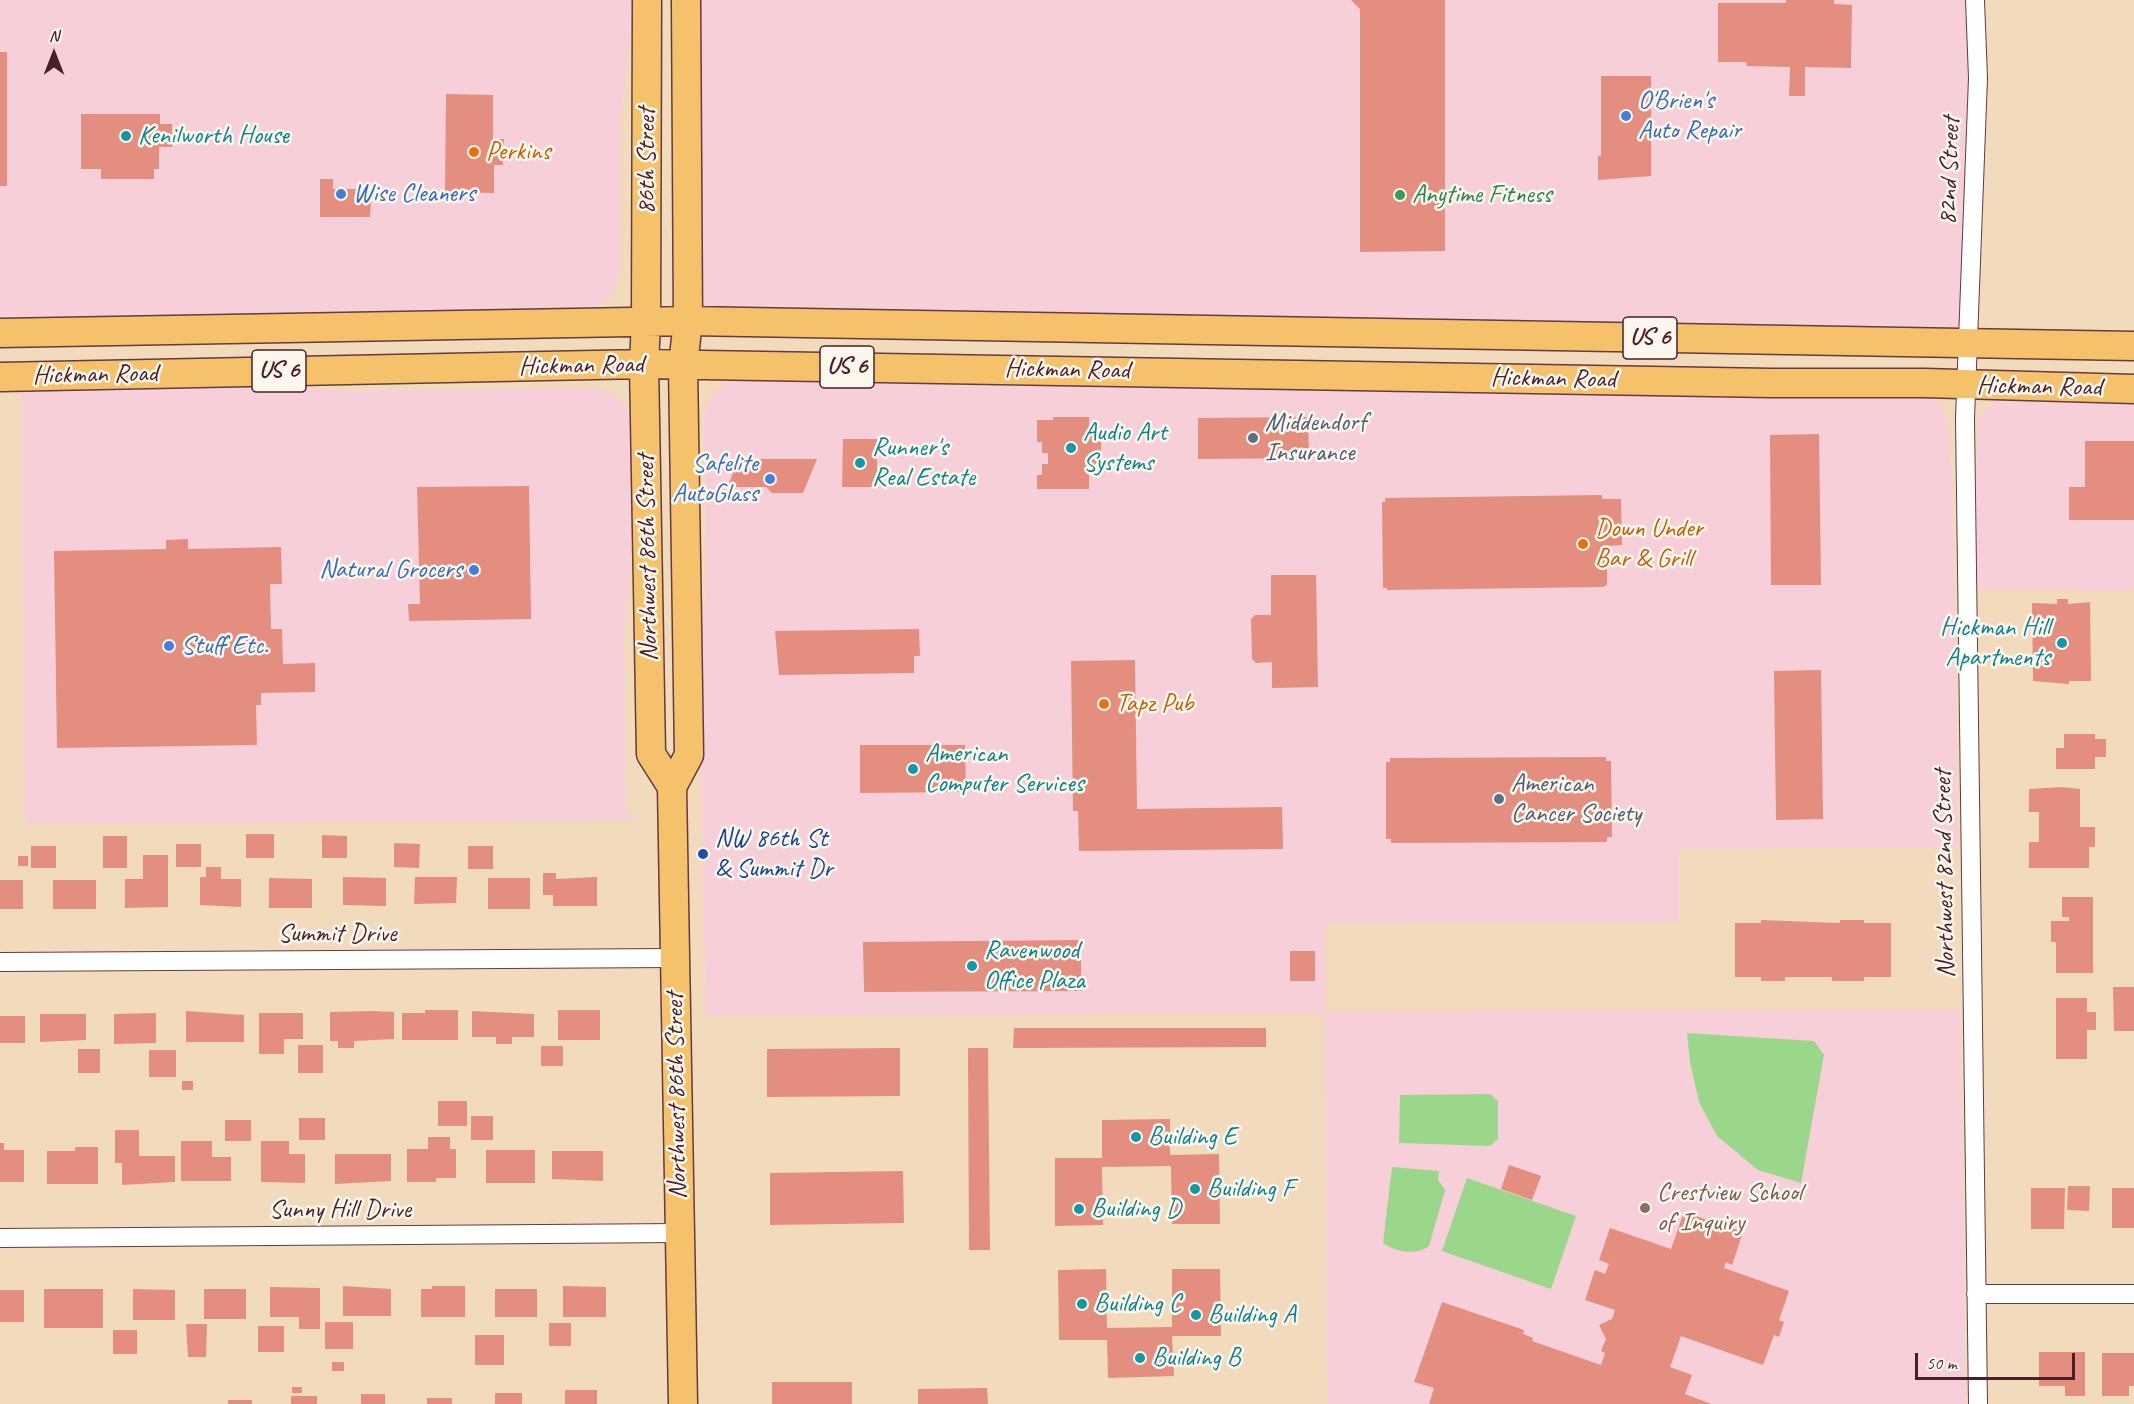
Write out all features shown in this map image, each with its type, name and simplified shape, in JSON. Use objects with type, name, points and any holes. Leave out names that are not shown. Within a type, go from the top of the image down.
[{"type":"main road","name":"86th Street","points":[[646,322],[647,0]]},
{"type":"main road","name":"86th Street","points":[[686,0],[688,321]]},
{"type":"main road","name":"Hickman Road","points":[[0,333],[688,321],[2134,346]]},
{"type":"main road","name":"Northwest 86th Street","points":[[683,1404],[672,788],[688,755],[683,365],[688,321]]},
{"type":"main road","name":"Northwest 86th Street","points":[[646,322],[644,364],[651,754],[672,788]]},
{"type":"main road","name":"Hickman Road","points":[[0,377],[644,364],[2134,389]]},
{"type":"street","name":"82nd Street","points":[[1967,344],[1973,261],[1978,78],[1975,0]]},
{"type":"street","name":"Northwest 82nd Street","points":[[1967,344],[1965,385],[1977,1404]]},
{"type":"street","name":"Summit Drive","points":[[0,962],[674,958]]},
{"type":"street","name":"Sunny Hill Drive","points":[[0,1238],[680,1233]]},
{"type":"street","points":[[1976,1294],[2134,1294]]},
{"type":"shaded area","points":[[0,0],[632,0],[632,22],[620,124],[620,270],[616,289],[603,303],[583,309],[0,321]]},
{"type":"shaded area","points":[[686,0],[1975,0],[1967,343],[688,321]]},
{"type":"shaded area","points":[[733,378],[1924,396],[1941,404],[1948,424],[1953,488],[1958,847],[1679,849],[1679,922],[1325,923],[1325,1012],[1960,1009],[1966,1404],[1328,1404],[1324,1013],[706,1016],[699,683],[706,586],[704,414],[713,393]]},
{"type":"shaded area","points":[[233,382],[347,391],[593,388],[608,391],[625,404],[632,422],[633,522],[624,640],[626,810],[638,820],[25,824],[21,388]]},
{"type":"shaded area","points":[[2002,397],[2134,400],[2134,590],[1977,589],[1976,487],[1979,418],[1993,401]]},
{"type":"green space","points":[[1687,1033],[1814,1041],[1824,1055],[1801,1183],[1758,1170],[1717,1136],[1699,1102],[1690,1062]]},
{"type":"green space","points":[[1490,1094],[1498,1101],[1498,1139],[1490,1146],[1399,1143],[1400,1095]]},
{"type":"green space","points":[[1392,1167],[1439,1171],[1438,1180],[1445,1190],[1429,1246],[1424,1249],[1406,1252],[1383,1243]]},
{"type":"green space","points":[[1467,1178],[1576,1216],[1551,1289],[1442,1251]]},
{"type":"building","points":[[1351,0],[1445,0],[1445,251],[1360,252],[1360,9]]},
{"type":"building","points":[[1786,0],[1834,0],[1834,4],[1852,5],[1851,68],[1805,67],[1805,96],[1789,96],[1790,67],[1747,66],[1746,62],[1718,62],[1718,3],[1786,3]]},
{"type":"building","points":[[0,52],[7,52],[7,186],[0,186]]},
{"type":"building","name":"O'Brien's Auto Repair","points":[[1601,76],[1651,76],[1651,176],[1598,180],[1598,156],[1601,156]]},
{"type":"building","name":"Perkins","points":[[446,94],[493,95],[493,139],[504,139],[503,165],[494,165],[494,193],[445,192]]},
{"type":"building","name":"Kenilworth House","points":[[81,114],[160,114],[160,124],[172,124],[172,147],[159,147],[159,169],[154,169],[154,179],[101,179],[101,169],[81,169]]},
{"type":"building","name":"Wise Cleaners","points":[[320,179],[333,179],[333,189],[362,189],[362,199],[371,200],[370,217],[320,217]]},
{"type":"building","name":"Audio Art Systems","points":[[1053,417],[1089,417],[1089,429],[1095,429],[1095,440],[1101,440],[1101,464],[1089,464],[1089,489],[1037,489],[1037,475],[1042,475],[1042,464],[1048,464],[1048,453],[1042,453],[1042,442],[1037,442],[1037,420],[1053,420]]},
{"type":"building","name":"Middendorf Insurance","points":[[1308,417],[1309,458],[1198,459],[1198,418]]},
{"type":"building","points":[[1819,434],[1821,585],[1771,585],[1770,435]]},
{"type":"building","name":"Runner's Real Estate","points":[[843,439],[877,439],[877,487],[842,487]]},
{"type":"building","points":[[2085,441],[2134,441],[2134,520],[2069,520],[2069,487],[2085,487]]},
{"type":"building","name":"Safelite AutoGlass","points":[[739,459],[817,459],[803,493],[772,493],[766,487],[733,487],[729,483]]},
{"type":"building","name":"Natural Grocers","points":[[529,486],[531,619],[409,621],[408,604],[420,604],[417,487]]},
{"type":"building","points":[[1602,495],[1602,499],[1621,499],[1622,545],[1607,546],[1607,585],[1603,587],[1387,590],[1383,588],[1382,502],[1385,502],[1385,498]]},
{"type":"building","name":"Stuff Etc.","points":[[188,539],[188,549],[281,547],[282,584],[270,584],[271,629],[282,629],[283,664],[315,663],[315,692],[261,693],[261,705],[256,705],[257,745],[57,748],[54,551],[166,549],[166,540]]},
{"type":"building","points":[[1271,575],[1316,575],[1318,687],[1272,688],[1272,662],[1256,663],[1252,659],[1251,619],[1255,615],[1271,615]]},
{"type":"building","name":"Hickman Hill Apartments","points":[[2057,599],[2068,599],[2068,604],[2090,602],[2091,681],[2069,681],[2069,684],[2033,681],[2032,603],[2057,604]]},
{"type":"building","points":[[919,629],[920,656],[914,656],[914,673],[779,675],[775,631]]},
{"type":"building","points":[[1135,660],[1137,809],[1282,807],[1283,849],[1079,851],[1078,811],[1073,811],[1071,661]]},
{"type":"building","points":[[1821,670],[1823,819],[1776,820],[1774,671]]},
{"type":"building","points":[[2064,734],[2095,734],[2095,739],[2106,739],[2106,757],[2095,757],[2095,769],[2056,769],[2056,748],[2064,748]]},
{"type":"building","name":"American Computer Services","points":[[860,745],[965,745],[966,792],[860,793]]},
{"type":"building","name":"American Cancer Society","points":[[1606,757],[1606,761],[1611,761],[1612,837],[1607,837],[1607,842],[1391,843],[1391,839],[1386,839],[1386,762],[1390,762],[1390,758]]},
{"type":"building","points":[[2063,787],[2080,789],[2080,827],[2095,827],[2095,847],[2089,847],[2089,868],[2029,868],[2029,842],[2039,842],[2039,812],[2029,812],[2029,789]]},
{"type":"building","points":[[246,834],[274,834],[274,858],[246,858]]},
{"type":"building","points":[[322,835],[347,836],[347,858],[322,858]]},
{"type":"building","points":[[103,836],[127,836],[127,868],[103,868]]},
{"type":"building","points":[[394,843],[420,844],[419,868],[394,867]]},
{"type":"building","points":[[176,844],[201,844],[201,867],[176,867]]},
{"type":"building","points":[[31,846],[56,846],[56,868],[31,868]]},
{"type":"building","points":[[468,846],[493,846],[493,869],[468,869]]},
{"type":"building","points":[[143,855],[168,855],[168,907],[125,908],[125,879],[143,879]]},
{"type":"building","points":[[18,856],[28,856],[28,866],[18,866]]},
{"type":"building","points":[[206,867],[221,867],[221,879],[241,879],[241,907],[200,905],[200,877],[206,877]]},
{"type":"building","points":[[543,873],[556,873],[556,879],[597,877],[597,906],[553,906],[553,895],[543,895]]},
{"type":"building","points":[[343,877],[386,878],[386,906],[343,905]]},
{"type":"building","points":[[415,877],[457,877],[456,903],[414,904]]},
{"type":"building","points":[[269,878],[312,879],[312,908],[269,908]]},
{"type":"building","points":[[488,878],[530,878],[530,909],[488,909]]},
{"type":"building","points":[[0,880],[23,880],[23,909],[0,909]]},
{"type":"building","points":[[53,880],[96,880],[96,909],[53,909]]},
{"type":"building","points":[[2062,897],[2093,897],[2093,973],[2056,973],[2056,942],[2051,942],[2051,921],[2069,921],[2069,917],[2062,917]]},
{"type":"building","points":[[1761,920],[1840,923],[1840,920],[1864,920],[1864,923],[1891,923],[1891,977],[1864,977],[1864,981],[1832,981],[1832,977],[1785,977],[1785,981],[1761,981],[1761,977],[1735,977],[1735,923],[1761,923]]},
{"type":"building","name":"Ravenwood Office Plaza","points":[[1081,940],[1081,991],[864,992],[863,942]]},
{"type":"building","points":[[1290,951],[1315,951],[1315,981],[1290,981]]},
{"type":"building","points":[[2113,987],[2134,987],[2134,1031],[2114,1031]]},
{"type":"building","points":[[2056,998],[2087,998],[2087,1012],[2096,1012],[2096,1030],[2087,1030],[2087,1059],[2056,1059]]},
{"type":"building","points":[[425,1010],[458,1010],[458,1040],[402,1040],[402,1013],[425,1013]]},
{"type":"building","points":[[558,1010],[600,1010],[600,1040],[558,1040]]},
{"type":"building","points":[[186,1011],[244,1015],[244,1042],[186,1042]]},
{"type":"building","points":[[472,1011],[534,1014],[534,1037],[512,1037],[512,1044],[496,1044],[496,1037],[472,1037]]},
{"type":"building","points":[[330,1012],[394,1012],[394,1039],[354,1041],[354,1048],[338,1048],[338,1041],[330,1041]]},
{"type":"building","points":[[156,1013],[156,1043],[114,1044],[114,1014]]},
{"type":"building","points":[[259,1013],[303,1013],[303,1039],[284,1039],[284,1054],[259,1054]]},
{"type":"building","points":[[40,1014],[86,1014],[86,1040],[40,1042]]},
{"type":"building","points":[[0,1016],[25,1016],[25,1043],[0,1043]]},
{"type":"building","points":[[1014,1028],[1266,1028],[1266,1047],[1013,1048]]},
{"type":"building","points":[[298,1045],[323,1045],[323,1073],[298,1073]]},
{"type":"building","points":[[541,1046],[563,1046],[563,1066],[541,1066]]},
{"type":"building","points":[[900,1048],[900,1096],[767,1097],[767,1049]]},
{"type":"building","points":[[968,1048],[988,1048],[990,1250],[969,1250]]},
{"type":"building","points":[[78,1049],[100,1049],[100,1073],[78,1073]]},
{"type":"building","points":[[149,1050],[176,1050],[176,1077],[149,1077]]},
{"type":"building","points":[[182,1081],[193,1081],[193,1090],[182,1090]]},
{"type":"building","points":[[438,1101],[467,1101],[467,1126],[438,1126]]},
{"type":"building","points":[[471,1116],[493,1116],[493,1140],[471,1140]]},
{"type":"building","points":[[299,1118],[325,1118],[325,1140],[299,1140]]},
{"type":"building","points":[[1170,1119],[1170,1155],[1219,1154],[1220,1224],[1172,1224],[1171,1166],[1102,1167],[1103,1225],[1055,1226],[1055,1158],[1102,1158],[1102,1120]]},
{"type":"building","points":[[225,1120],[251,1120],[251,1141],[225,1141]]},
{"type":"building","points":[[115,1130],[139,1130],[139,1156],[175,1156],[175,1182],[122,1185],[122,1163],[115,1163]]},
{"type":"building","points":[[428,1137],[450,1137],[450,1149],[456,1149],[456,1178],[436,1178],[436,1182],[407,1182],[407,1149],[428,1149]]},
{"type":"building","points":[[181,1141],[212,1141],[212,1157],[231,1157],[231,1181],[181,1181]]},
{"type":"building","points":[[261,1141],[289,1141],[289,1154],[305,1154],[305,1183],[261,1182]]},
{"type":"building","points":[[0,1143],[4,1143],[4,1150],[24,1150],[24,1182],[0,1182]]},
{"type":"building","points":[[75,1147],[98,1147],[98,1184],[47,1184],[47,1151],[75,1151]]},
{"type":"building","points":[[486,1150],[535,1150],[535,1183],[486,1183]]},
{"type":"building","points":[[552,1151],[603,1151],[603,1181],[552,1179]]},
{"type":"building","points":[[335,1154],[391,1154],[391,1181],[335,1184]]},
{"type":"building","points":[[1509,1165],[1541,1176],[1532,1200],[1501,1189]]},
{"type":"building","points":[[903,1171],[904,1223],[770,1225],[770,1173]]},
{"type":"building","points":[[2068,1186],[2090,1186],[2089,1211],[2067,1210]]},
{"type":"building","points":[[2031,1188],[2065,1188],[2064,1229],[2031,1229]]},
{"type":"building","points":[[2112,1188],[2134,1188],[2134,1228],[2112,1228]]},
{"type":"building","points":[[1684,1212],[1743,1232],[1732,1265],[1726,1262],[1724,1268],[1789,1291],[1779,1320],[1784,1322],[1779,1337],[1774,1335],[1763,1365],[1681,1336],[1670,1367],[1692,1375],[1685,1394],[1711,1404],[1429,1404],[1434,1388],[1414,1382],[1442,1302],[1524,1330],[1523,1334],[1533,1338],[1532,1341],[1601,1365],[1605,1353],[1601,1351],[1606,1339],[1599,1325],[1612,1319],[1615,1310],[1585,1300],[1595,1270],[1605,1274],[1609,1264],[1599,1260],[1610,1228],[1671,1249]]},
{"type":"building","points":[[1106,1269],[1107,1328],[1172,1327],[1172,1269],[1220,1269],[1221,1336],[1172,1336],[1174,1376],[1108,1378],[1107,1340],[1059,1340],[1058,1270]]},
{"type":"building","points":[[343,1286],[391,1289],[391,1316],[343,1316]]},
{"type":"building","points":[[432,1286],[465,1286],[465,1317],[421,1317],[421,1289],[432,1289]]},
{"type":"building","points":[[563,1286],[606,1287],[606,1317],[563,1317]]},
{"type":"building","points":[[270,1287],[320,1288],[320,1329],[299,1329],[299,1317],[270,1317]]},
{"type":"building","points":[[44,1289],[103,1289],[103,1328],[44,1328]]},
{"type":"building","points":[[133,1289],[175,1290],[175,1320],[133,1320]]},
{"type":"building","points":[[204,1289],[246,1289],[246,1319],[204,1319]]},
{"type":"building","points":[[495,1289],[537,1289],[537,1317],[495,1317]]},
{"type":"building","points":[[0,1290],[24,1290],[24,1322],[0,1322]]},
{"type":"building","points":[[325,1322],[353,1322],[353,1349],[325,1349]]},
{"type":"building","points":[[549,1323],[571,1323],[571,1346],[549,1346]]},
{"type":"building","points":[[186,1324],[207,1324],[206,1357],[188,1357]]},
{"type":"building","points":[[258,1326],[284,1326],[284,1352],[258,1352]]},
{"type":"building","points":[[113,1330],[137,1330],[137,1354],[113,1354]]},
{"type":"building","points":[[475,1335],[504,1335],[504,1365],[475,1365]]},
{"type":"building","points":[[2039,1352],[2085,1352],[2085,1396],[2065,1396],[2065,1386],[2039,1386]]},
{"type":"building","points":[[2102,1353],[2134,1353],[2134,1386],[2129,1386],[2129,1396],[2102,1396]]},
{"type":"building","points":[[332,1362],[344,1362],[344,1371],[332,1371]]},
{"type":"building","points":[[772,1382],[852,1382],[852,1404],[772,1404]]},
{"type":"building","points":[[292,1387],[302,1387],[302,1393],[292,1393]]},
{"type":"building","points":[[987,1388],[988,1404],[918,1404],[918,1389]]},
{"type":"building","points":[[565,1390],[597,1390],[597,1404],[565,1404]]},
{"type":"building","points":[[495,1393],[522,1393],[522,1404],[495,1404]]},
{"type":"building","points":[[361,1394],[385,1394],[385,1404],[361,1404]]},
{"type":"building","points":[[291,1396],[317,1396],[317,1404],[291,1404]]},
{"type":"building","points":[[427,1398],[452,1398],[452,1404],[427,1404]]},
{"type":"building","points":[[228,1400],[252,1400],[252,1404],[228,1404]]},
{"type":"place","name":"O'Brien's Auto Repair","points":[[1626,116]]},
{"type":"place","name":"Kenilworth House","points":[[126,136]]},
{"type":"place","name":"Perkins","points":[[474,152]]},
{"type":"place","name":"Wise Cleaners","points":[[341,194]]},
{"type":"place","name":"Anytime Fitness","points":[[1400,195]]},
{"type":"place","name":"Middendorf Insurance","points":[[1253,438]]},
{"type":"place","name":"Audio Art Systems","points":[[1071,448]]},
{"type":"place","name":"Runner's Real Estate","points":[[860,463]]},
{"type":"place","name":"Safelite AutoGlass","points":[[770,479]]},
{"type":"place","name":"Down Under Bar & Grill","points":[[1583,544]]},
{"type":"place","name":"Natural Grocers","points":[[474,570]]},
{"type":"place","name":"Hickman Hill Apartments","points":[[2062,643]]},
{"type":"place","name":"Stuff Etc.","points":[[169,646]]},
{"type":"place","name":"Tapz Pub","points":[[1104,704]]},
{"type":"place","name":"American Computer Services","points":[[913,769]]},
{"type":"place","name":"American Cancer Society","points":[[1499,799]]},
{"type":"place","name":"NW 86th St & Summit Dr","points":[[703,854]]},
{"type":"place","name":"Ravenwood Office Plaza","points":[[972,966]]},
{"type":"place","name":"Building E","points":[[1136,1137]]},
{"type":"place","name":"Building F","points":[[1195,1189]]},
{"type":"place","name":"Crestview School of Inquiry","points":[[1645,1208]]},
{"type":"place","name":"Building D","points":[[1079,1209]]},
{"type":"place","name":"Building C","points":[[1082,1304]]},
{"type":"place","name":"Building A","points":[[1196,1315]]},
{"type":"place","name":"Building B","points":[[1140,1358]]}]
